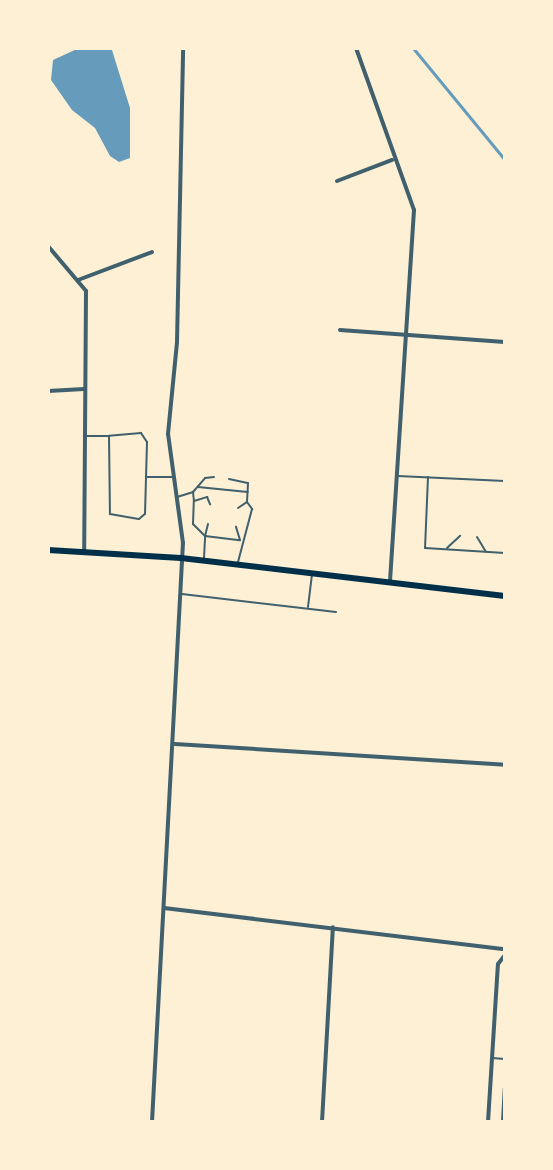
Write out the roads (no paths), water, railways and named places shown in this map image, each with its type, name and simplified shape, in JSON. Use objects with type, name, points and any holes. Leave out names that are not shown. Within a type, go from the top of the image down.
[{"type":"main road","points":[[48,549],[181,558],[505,596]]},
{"type":"street","points":[[152,1122],[175,744],[181,558],[177,497],[172,477],[168,434],[177,342],[183,48]]},
{"type":"street","points":[[356,48],[392,160],[414,210],[390,582]]},
{"type":"street","points":[[337,181],[392,160]]},
{"type":"street","points":[[48,246],[86,291],[84,551]]},
{"type":"street","points":[[78,280],[152,252]]},
{"type":"street","points":[[340,330],[505,342]]},
{"type":"street","points":[[48,391],[84,389]]},
{"type":"street","points":[[175,744],[505,765]]},
{"type":"street","points":[[164,908],[505,949]]},
{"type":"street","points":[[322,1122],[333,927]]},
{"type":"street","points":[[488,1122],[498,964],[505,955]]},
{"type":"street","points":[[503,1122],[505,1088]]},
{"type":"lane","points":[[84,436],[141,434],[147,442],[145,514],[139,519],[110,514],[109,436]]},
{"type":"lane","points":[[398,476],[505,481]]},
{"type":"lane","points":[[146,477],[172,477]]},
{"type":"lane","points":[[177,497],[193,492],[214,477]]},
{"type":"lane","points":[[428,477],[425,548],[505,553]]},
{"type":"lane","points":[[229,479],[245,480],[248,492],[249,529],[240,540]]},
{"type":"lane","points":[[198,487],[248,492]]},
{"type":"lane","points":[[208,488],[207,497],[210,504]]},
{"type":"lane","points":[[193,492],[192,524],[205,536],[240,540]]},
{"type":"lane","points":[[194,501],[207,497]]},
{"type":"lane","points":[[238,508],[248,502]]},
{"type":"lane","points":[[204,561],[208,524]]},
{"type":"lane","points":[[236,527],[240,540],[238,565]]},
{"type":"lane","points":[[446,549],[460,536]]},
{"type":"lane","points":[[477,537],[486,552]]},
{"type":"lane","points":[[308,607],[313,574]]},
{"type":"lane","points":[[179,594],[336,612]]},
{"type":"lane","points":[[492,1058],[505,1059]]},
{"type":"water","points":[[79,48],[112,50],[130,108],[130,158],[119,162],[110,156],[95,128],[72,110],[51,80],[53,60]]},
{"type":"waterway","points":[[413,48],[505,160]]}]
